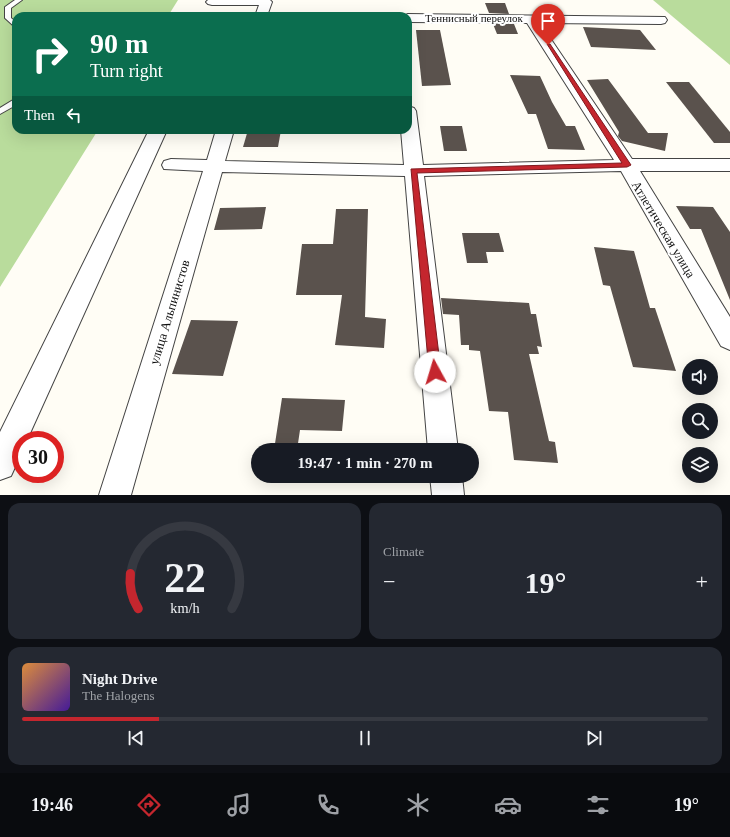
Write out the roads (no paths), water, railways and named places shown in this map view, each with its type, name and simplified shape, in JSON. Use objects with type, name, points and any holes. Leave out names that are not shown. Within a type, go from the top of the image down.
[{"type":"street","points":[[208,12],[213,1],[266,2],[262,12]]},
{"type":"street","name":"Теннисный переулок","points":[[412,18],[661,20]]},
{"type":"street","name":"Атлетическая улица","points":[[531,18],[627,165],[730,340]]},
{"type":"street","points":[[0,465],[156,134]]},
{"type":"street","name":"улица Альпинистов","points":[[115,495],[224,134]]},
{"type":"street","points":[[410,134],[442,443]]},
{"type":"street","points":[[171,166],[413,171],[627,165],[730,165]]},
{"type":"street","points":[[447,483],[448,495]]},
{"type":"lane","points":[[12,22],[8,18],[8,7],[19,0]]},
{"type":"lane","points":[[0,112],[12,104]]}]
